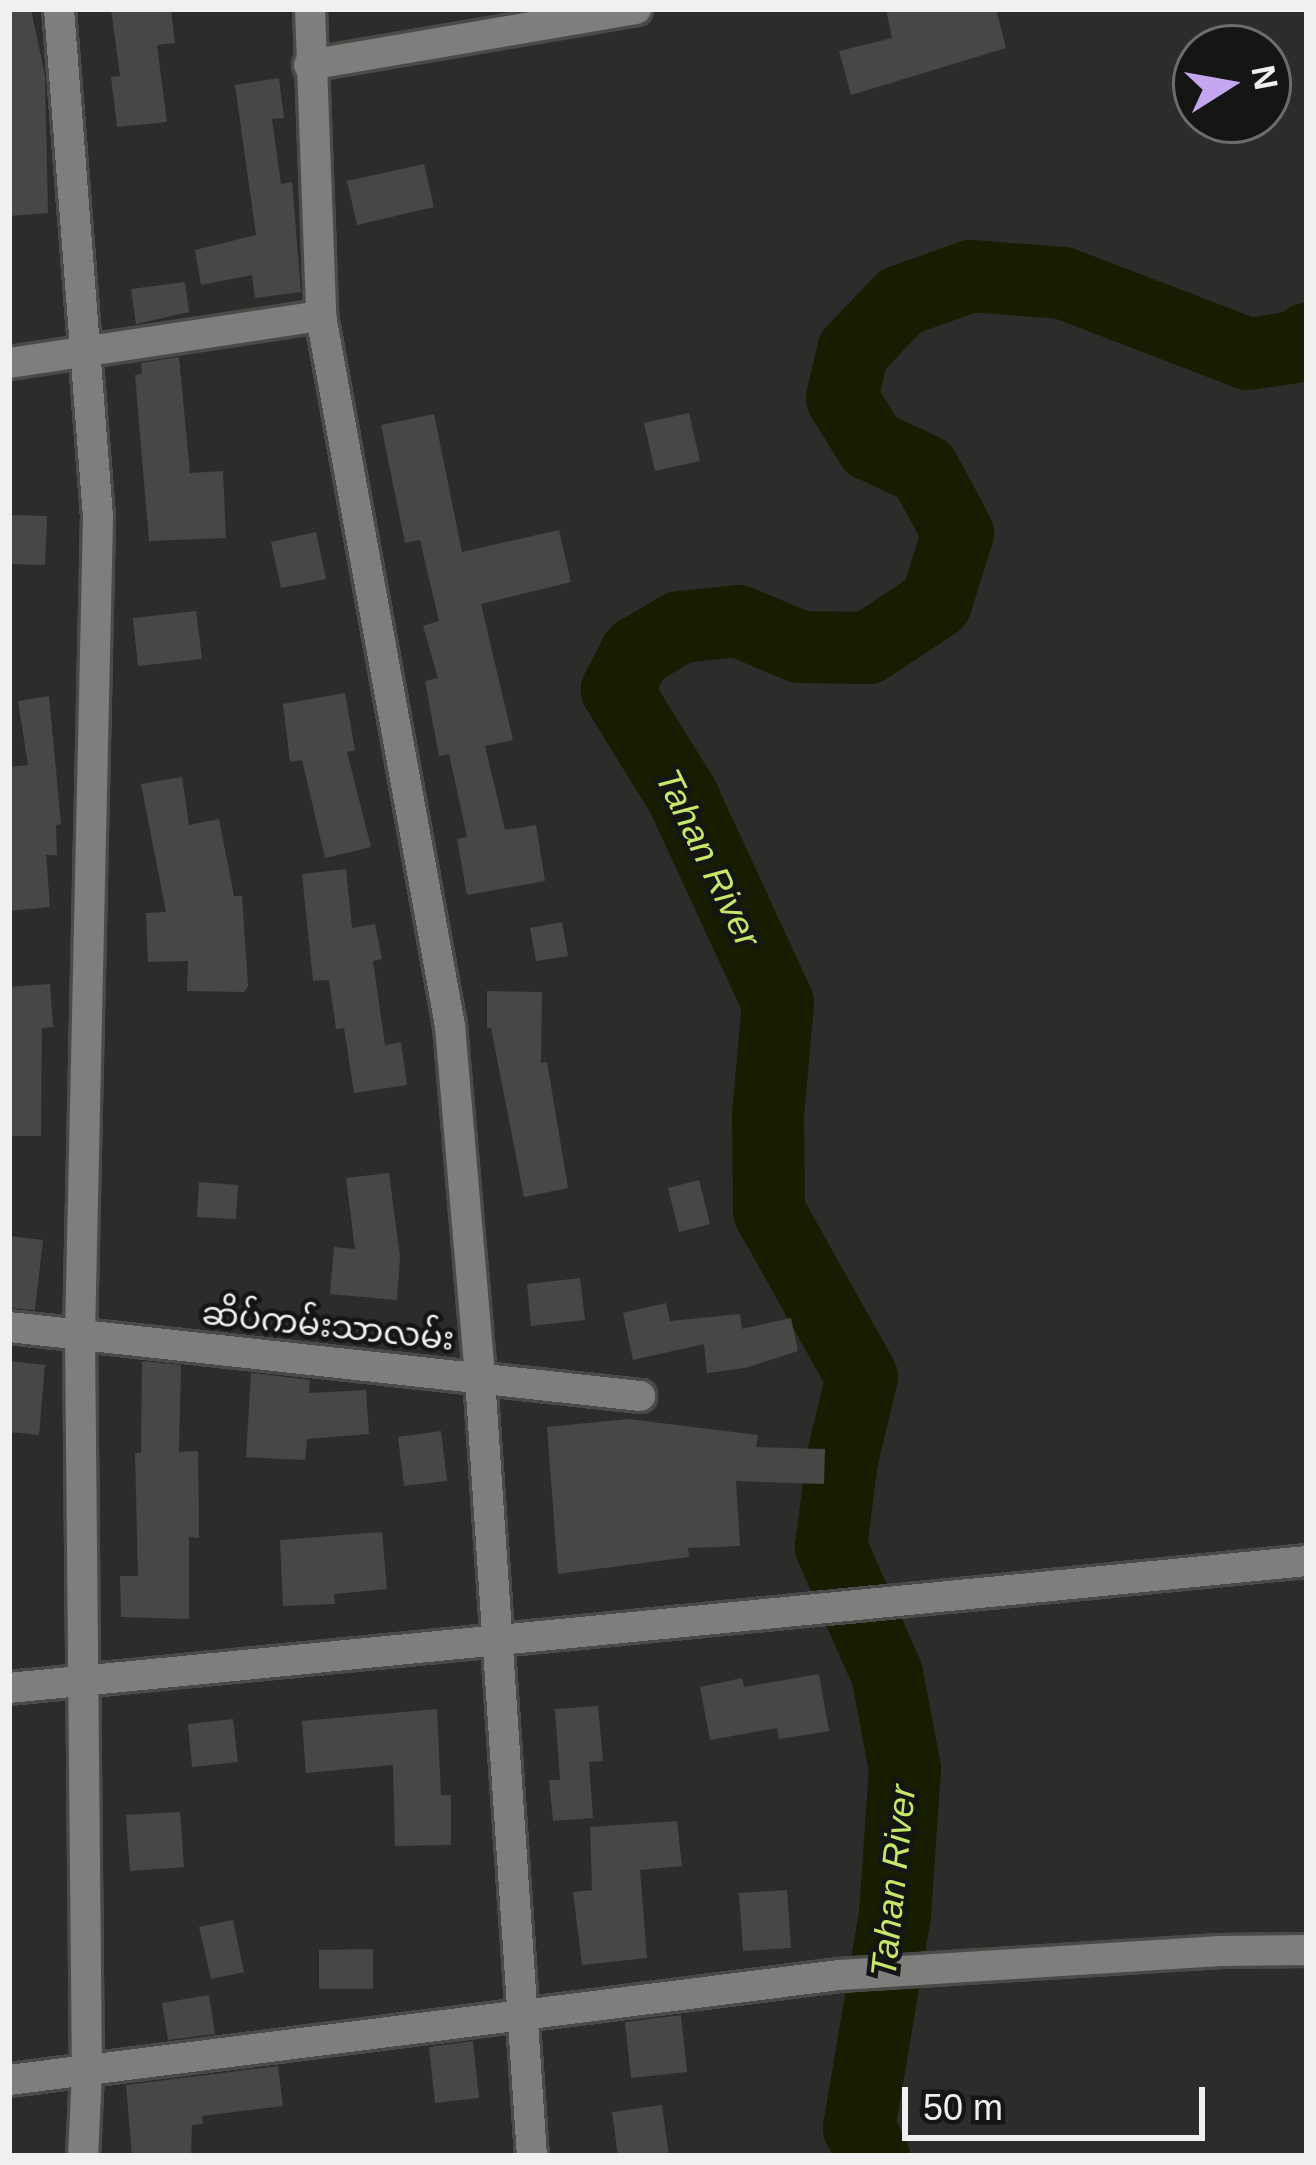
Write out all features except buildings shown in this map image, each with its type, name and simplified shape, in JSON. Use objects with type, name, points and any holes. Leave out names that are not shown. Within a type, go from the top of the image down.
[{"type":"street","points":[[58,9],[98,517],[80,1335],[87,2072],[82,2156]]},
{"type":"street","points":[[310,9],[321,316],[450,1026],[480,1378],[532,2156]]},
{"type":"street","points":[[309,65],[636,9]]},
{"type":"street","points":[[9,363],[321,316]]},
{"type":"street","name":"ဆိပ်ကမ်းသာလမ်း","points":[[9,1328],[640,1396]]},
{"type":"street","points":[[9,1688],[1307,1561]]},
{"type":"street","points":[[9,2080],[523,2011],[839,1976],[1307,1950]]},
{"type":"waterway","name":"Tahan River","points":[[874,2156],[859,2128],[895,1915],[905,1769],[887,1674],[831,1547],[842,1460],[862,1377],[769,1211],[768,1115],[778,1003],[683,797],[617,690],[636,653],[680,627],[738,621],[800,647],[868,648],[936,603],[958,533],[924,470],[871,445],[842,398],[853,351],[901,301],[971,276],[1063,283],[1248,354],[1302,346],[1307,339]]}]
